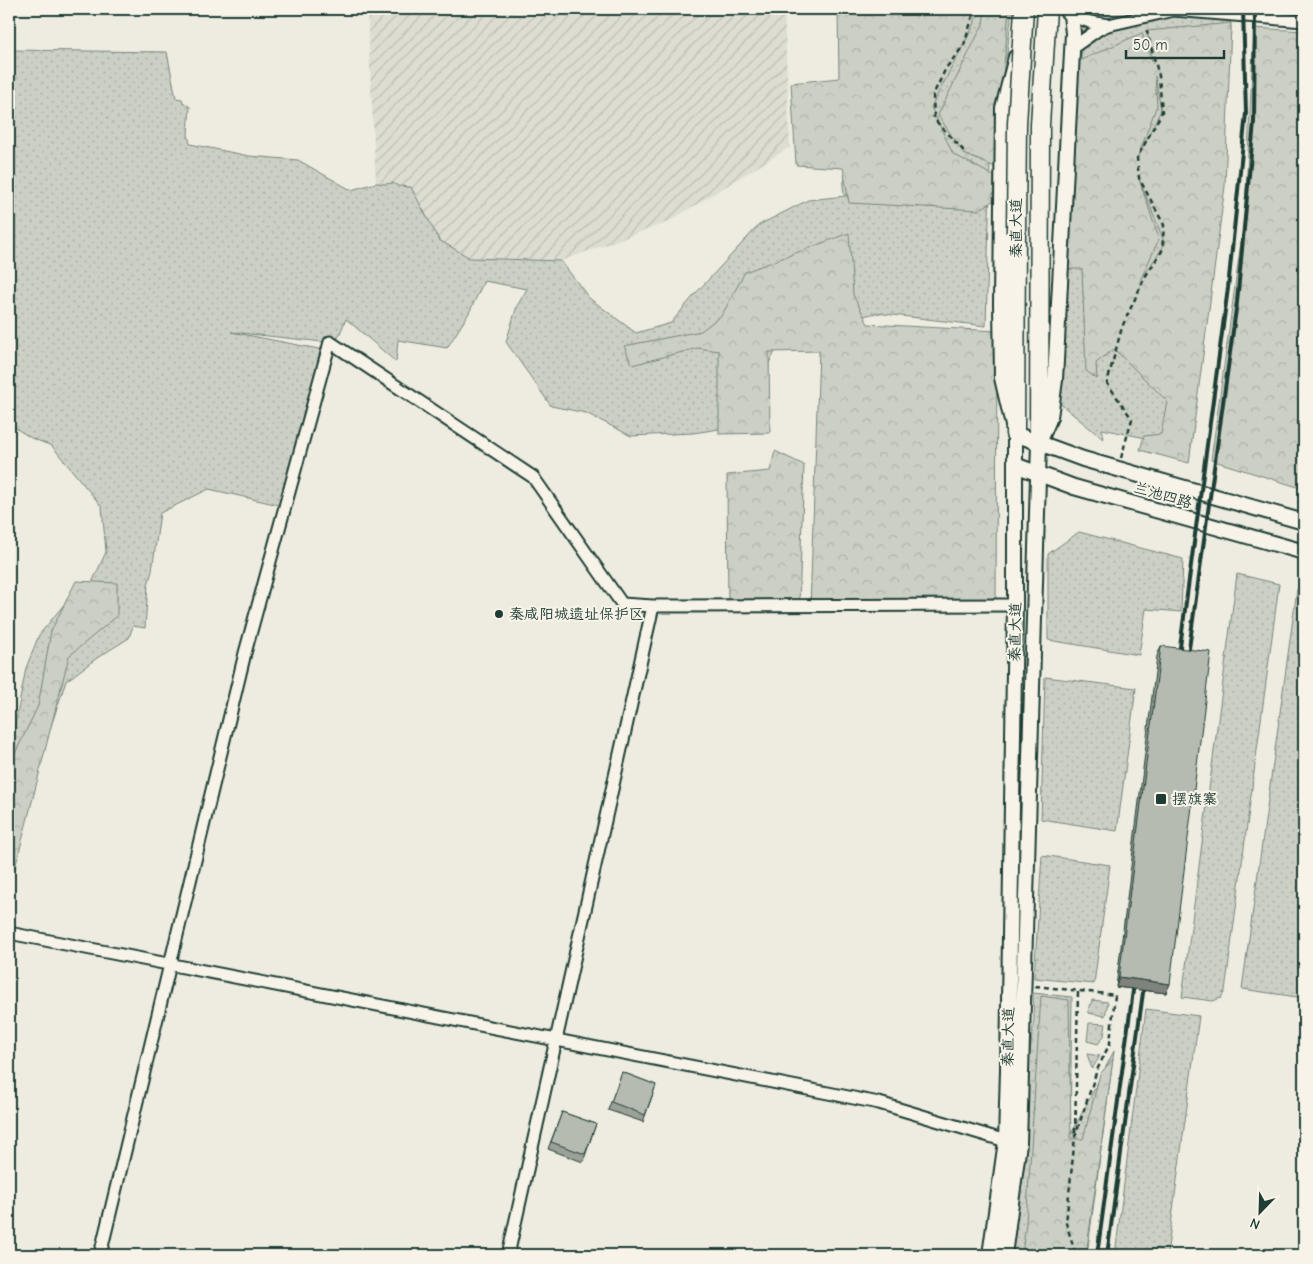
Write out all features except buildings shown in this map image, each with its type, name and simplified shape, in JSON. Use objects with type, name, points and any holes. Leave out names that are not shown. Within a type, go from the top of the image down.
[{"type":"main road","name":"秦直大道","points":[[1016,434],[1017,124],[1024,9]]},
{"type":"main road","name":"秦直大道","points":[[1039,443],[1040,125],[1047,9]]},
{"type":"street","points":[[1016,434],[1002,378],[1003,108],[1010,78],[1032,9]]},
{"type":"street","points":[[1072,48],[1108,25],[1174,10],[1304,21]]},
{"type":"street","points":[[1068,12],[1090,22],[1108,25]]},
{"type":"street","points":[[1039,443],[1050,417],[1055,380],[1073,33],[1068,12]]},
{"type":"street","points":[[100,1255],[245,653],[330,342],[533,477],[622,604],[653,606],[1015,605]]},
{"type":"street","name":"兰池四路","points":[[1016,434],[1083,459],[1304,522]]},
{"type":"street","name":"秦直大道","points":[[990,1255],[1006,1141],[1016,434]]},
{"type":"street","name":"秦直大道","points":[[1004,1255],[1019,1143],[1039,443]]},
{"type":"street","name":"兰池四路","points":[[1015,465],[1074,487],[1304,552]]},
{"type":"street","points":[[508,1255],[653,606]]},
{"type":"street","points":[[9,933],[879,1103],[1006,1141]]},
{"type":"path","points":[[964,151],[934,119],[933,95],[946,68],[964,45],[975,9]]},
{"type":"path","points":[[1117,469],[1132,419],[1106,382],[1122,327],[1144,277],[1162,251],[1164,225],[1139,178],[1137,158],[1162,112],[1159,76],[1144,18]]},
{"type":"path","points":[[1024,985],[1115,995],[1110,1043],[1097,1070],[1075,1137]]},
{"type":"path","points":[[1075,1137],[1078,991]]},
{"type":"path","points":[[1076,1108],[1066,1224],[1076,1255]]},
{"type":"shaded area","points":[[367,9],[784,9],[790,147],[668,222],[561,261],[470,258],[439,240],[411,187],[376,183]]},
{"type":"green space","points":[[838,9],[975,9],[975,23],[931,107],[953,154],[994,176],[993,201],[979,210],[849,203],[843,168],[796,165],[791,83],[839,78]]},
{"type":"green space","points":[[890,9],[1012,9],[1007,54],[989,96],[990,184],[986,326],[876,313],[834,323],[781,341],[769,363],[766,422],[693,433],[631,436],[586,413],[551,406],[506,342],[517,306],[527,289],[484,281],[469,313],[447,348],[398,340],[396,362],[346,319],[338,338],[323,342],[231,332],[324,350],[283,506],[209,489],[160,513],[152,571],[148,585],[145,628],[133,626],[129,638],[97,658],[66,681],[35,774],[9,865],[9,756],[26,668],[39,635],[66,602],[91,585],[106,552],[102,507],[52,446],[31,438],[9,424],[10,50],[167,52],[176,98],[182,99],[190,107],[188,134],[190,144],[249,156],[298,160],[351,190],[376,183],[393,183],[398,186],[411,187],[439,240],[470,258],[561,261],[589,298],[636,333],[671,323],[759,225],[808,200],[884,192],[844,195],[843,185],[863,121]]},
{"type":"green space","points":[[985,9],[1009,9],[995,167],[964,154],[938,115],[983,24]]},
{"type":"green space","points":[[1077,9],[1133,9],[1122,20],[1108,24]]},
{"type":"green space","points":[[1078,9],[1230,9],[1231,30],[1189,447],[1102,429],[1103,439],[1058,402],[1064,269],[1072,269],[1082,26]]},
{"type":"green space","points":[[1254,9],[1304,9],[1304,19],[1255,13]]},
{"type":"green space","points":[[1231,23],[1225,186],[1189,463],[1140,450],[1144,436],[1161,434],[1167,401],[1114,349],[1096,363],[1097,379],[1086,371],[1082,269],[1064,269],[1070,65],[1142,33],[1153,64],[1147,31]],"holes":[[[1155,76],[1161,110],[1137,159],[1157,105]],[[1139,179],[1165,244],[1139,283],[1159,239]]]},
{"type":"green space","points":[[1254,28],[1304,31],[1304,489],[1211,460],[1245,213]]},
{"type":"green space","points":[[849,233],[853,295],[868,324],[997,331],[996,607],[810,609],[819,351],[769,352],[770,433],[719,434],[719,351],[698,348],[632,365],[624,346],[701,331],[722,315],[745,272]]},
{"type":"green space","points":[[775,451],[804,465],[799,604],[728,609],[727,475],[770,471]]},
{"type":"green space","points":[[1079,532],[1183,559],[1181,612],[1146,609],[1139,655],[1048,640],[1048,554]]},
{"type":"green space","points":[[1237,574],[1279,584],[1225,991],[1221,998],[1213,1001],[1182,997]]},
{"type":"green space","points":[[76,581],[117,583],[117,616],[69,656],[9,892],[9,766],[38,706],[51,631]]},
{"type":"green space","points":[[1297,589],[1304,590],[1304,998],[1242,989]]},
{"type":"green space","points":[[1045,677],[1136,688],[1117,831],[1041,819]]},
{"type":"green space","points":[[1042,855],[1110,865],[1094,984],[1034,978]]},
{"type":"green space","points":[[1033,993],[1072,997],[1070,1136],[1114,1051],[1087,1255],[1006,1255],[1034,1019]]},
{"type":"green space","points":[[1041,996],[1069,1000],[1071,1139],[1083,1139],[1100,1074],[1113,1059],[1086,1255],[1022,1255],[1026,1223]]},
{"type":"green space","points":[[1092,1000],[1108,1002],[1105,1016],[1088,1013]]},
{"type":"green space","points":[[1146,1009],[1199,1016],[1167,1255],[1115,1255]]},
{"type":"green space","points":[[1089,1023],[1106,1024],[1104,1036],[1098,1044],[1087,1041]]},
{"type":"green space","points":[[1087,1054],[1100,1056],[1092,1069]]},
{"type":"railway","points":[[1178,662],[1228,288],[1246,113],[1243,9]]},
{"type":"railway","points":[[1187,663],[1237,302],[1254,122],[1255,9]]},
{"type":"railway","points":[[1097,1255],[1135,976]]},
{"type":"railway","points":[[1107,1255],[1145,978]]},
{"type":"place","name":"秦咸阳城遗址保护区","points":[[499,614]]},
{"type":"place","name":"摆旗寨","points":[[1161,799]]}]
